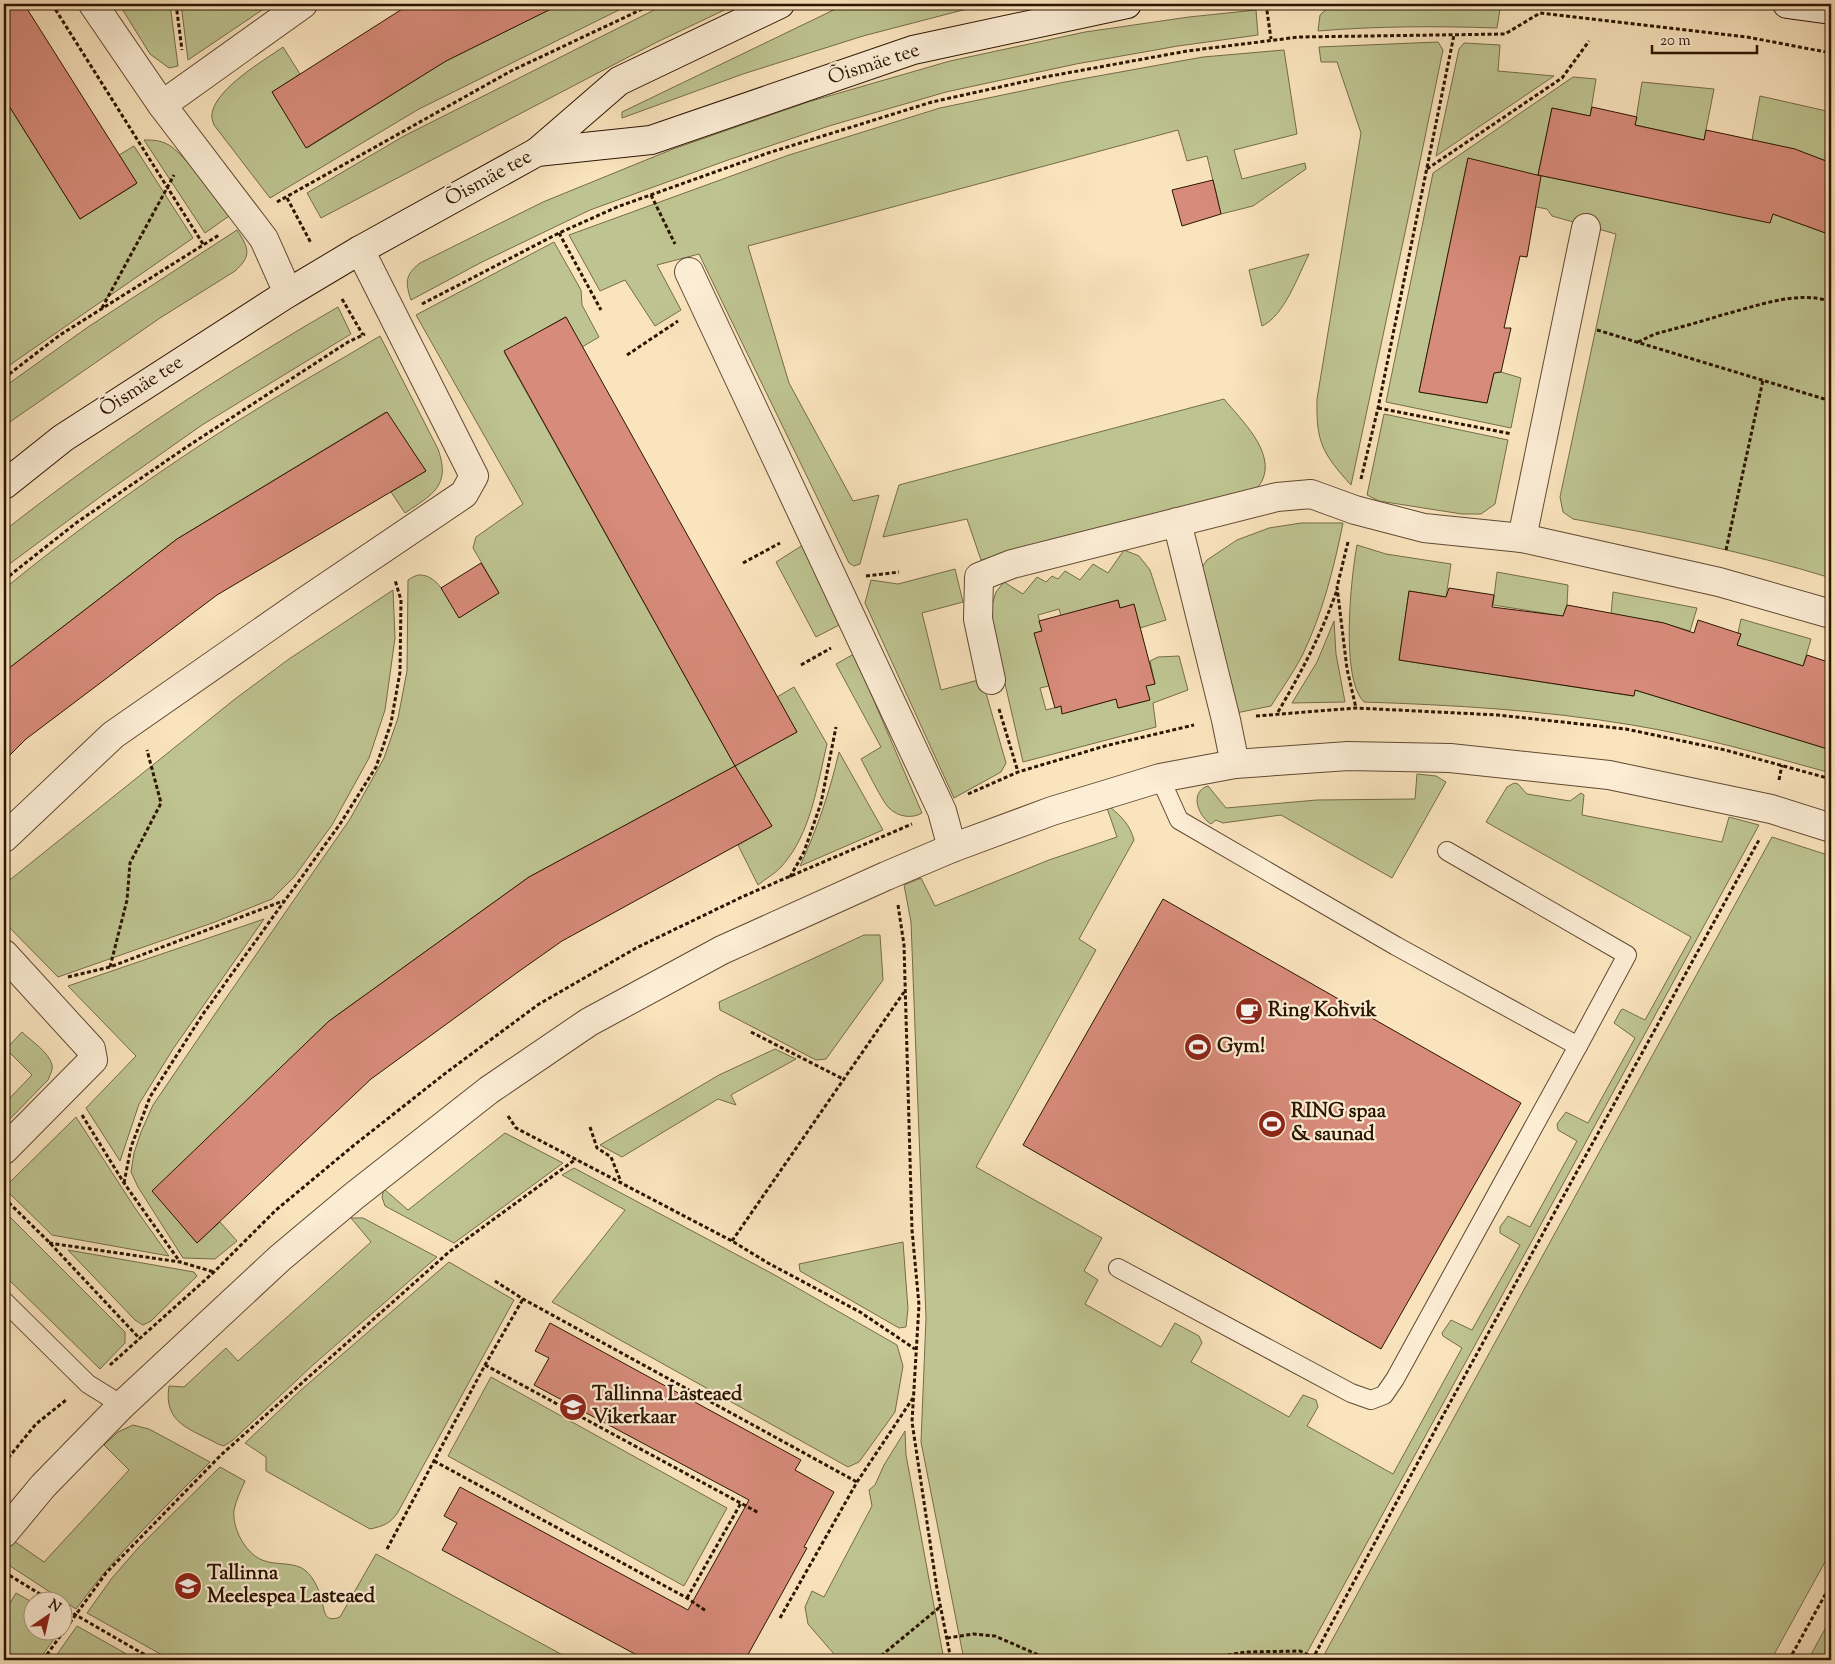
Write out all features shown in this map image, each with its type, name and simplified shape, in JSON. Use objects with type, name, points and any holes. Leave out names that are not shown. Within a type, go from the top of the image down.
[{"type":"street","points":[[93,4],[162,105],[264,240],[288,293]]},
{"type":"street","points":[[162,105],[303,4]]},
{"type":"street","points":[[537,152],[619,82],[780,4]]},
{"type":"street","name":"Õismäe tee","points":[[4,485],[64,438],[288,293],[360,250],[537,152],[651,140],[913,50],[1127,4]]},
{"type":"street","points":[[1787,4],[1831,10]]},
{"type":"street","points":[[1522,538],[1586,228]]},
{"type":"street","points":[[4,838],[113,735],[464,494],[474,476],[360,250]]},
{"type":"street","points":[[689,272],[942,811],[952,848]]},
{"type":"street","points":[[991,680],[978,619],[979,577],[1012,564],[1276,497],[1311,494],[1356,510],[1424,528],[1522,538],[1719,582],[1831,614]]},
{"type":"street","points":[[1177,522],[1226,720],[1235,764]]},
{"type":"street","points":[[4,1533],[43,1486],[122,1405],[280,1258],[354,1196],[489,1090],[597,1018],[722,950],[952,848],[1052,811],[1160,778],[1235,764],[1348,756],[1450,758],[1609,775],[1771,809],[1831,828]]},
{"type":"street","points":[[4,954],[91,1049],[94,1060],[4,1150]]},
{"type":"lane","points":[[1160,778],[1179,820],[1396,946],[1578,1046]]},
{"type":"lane","points":[[1118,1268],[1351,1393],[1371,1400],[1384,1395],[1395,1379],[1627,955],[1446,851]]},
{"type":"lane","points":[[4,1301],[88,1384],[122,1405]]},
{"type":"path","points":[[52,4],[203,244]]},
{"type":"path","points":[[176,4],[187,87]]},
{"type":"path","points":[[4,378],[60,335],[203,244],[248,218],[511,71],[653,4]]},
{"type":"path","points":[[1266,4],[1272,40]]},
{"type":"path","points":[[4,580],[76,523],[185,448],[348,342],[559,233],[617,207],[768,153],[932,102],[1064,73],[1187,51],[1272,40],[1299,37],[1505,34],[1540,12],[1747,37],[1831,52]]},
{"type":"path","points":[[1278,712],[1304,669],[1324,625],[1338,587],[1378,408],[1454,35]]},
{"type":"path","points":[[1427,169],[1562,78],[1589,41]]},
{"type":"path","points":[[102,309],[191,144]]},
{"type":"path","points":[[651,195],[689,272]]},
{"type":"path","points":[[559,233],[601,310]]},
{"type":"path","points":[[1637,342],[1655,334],[1774,301],[1805,298],[1831,302]]},
{"type":"path","points":[[627,356],[705,304]]},
{"type":"path","points":[[1566,320],[1831,401]]},
{"type":"path","points":[[1719,582],[1763,380]]},
{"type":"path","points":[[1378,408],[1513,434]]},
{"type":"path","points":[[743,563],[809,526]]},
{"type":"path","points":[[124,1184],[131,1147],[150,1097],[203,1014],[340,824],[376,767],[391,723],[400,672],[401,600],[386,547]]},
{"type":"path","points":[[863,576],[899,572]]},
{"type":"path","points":[[1338,587],[1347,669],[1356,708]]},
{"type":"path","points":[[991,680],[1018,772]]},
{"type":"path","points":[[4,1463],[36,1424],[88,1384],[140,1339],[214,1272],[276,1210],[353,1146],[539,1004],[636,948],[744,896],[790,878],[942,811],[972,791],[1018,772],[1105,746],[1226,720],[1278,712],[1356,708],[1498,715],[1626,730],[1725,750],[1831,779]]},
{"type":"path","points":[[110,967],[127,900],[130,863],[161,803],[149,762],[140,717]]},
{"type":"path","points":[[790,878],[804,852],[820,803],[836,727]]},
{"type":"path","points":[[1313,1659],[1440,1421],[1767,825],[1782,765]]},
{"type":"path","points":[[886,876],[898,905],[904,945],[912,1230],[919,1306],[912,1422],[940,1607],[951,1660]]},
{"type":"path","points":[[33,986],[110,967],[285,900]]},
{"type":"path","points":[[732,1241],[904,991]]},
{"type":"path","points":[[751,1032],[843,1079]]},
{"type":"path","points":[[66,1088],[124,1184],[180,1262]]},
{"type":"path","points":[[489,1090],[516,1128],[732,1241],[768,1263],[860,1312],[916,1349]]},
{"type":"path","points":[[590,1127],[597,1148],[611,1157],[621,1182]]},
{"type":"path","points":[[43,1660],[106,1573],[221,1455],[449,1252],[576,1159]]},
{"type":"path","points":[[4,1198],[49,1242],[140,1339]]},
{"type":"path","points":[[49,1242],[180,1262],[214,1272]]},
{"type":"path","points":[[495,1281],[523,1299],[857,1482]]},
{"type":"path","points":[[387,1549],[485,1365],[523,1299]]},
{"type":"path","points":[[485,1365],[759,1513]]},
{"type":"path","points":[[780,1618],[857,1482],[913,1398]]},
{"type":"path","points":[[434,1462],[687,1598],[706,1611]]},
{"type":"path","points":[[687,1598],[741,1503]]},
{"type":"path","points":[[4,1572],[37,1592]]},
{"type":"path","points":[[1789,1660],[1831,1584]]},
{"type":"path","points":[[876,1660],[940,1607]]},
{"type":"path","points":[[72,1613],[154,1660]]},
{"type":"path","points":[[947,1638],[973,1634],[994,1636],[1050,1660]]},
{"type":"path","points":[[1202,1660],[1245,1652],[1300,1651],[1313,1659],[1319,1660]]},
{"type":"green space","points":[[119,4],[170,4],[178,66],[169,68],[150,54]]},
{"type":"green space","points":[[181,4],[271,4],[188,60]]},
{"type":"green space","points":[[561,4],[631,4],[419,109],[270,198],[214,125],[212,114],[215,105],[222,95],[241,76],[283,47],[300,74],[272,92],[307,148],[446,61]]},
{"type":"green space","points":[[666,4],[737,4],[657,42],[321,218],[307,193],[404,136]]},
{"type":"green space","points":[[846,4],[986,4],[863,36],[743,74],[622,118],[622,112]]},
{"type":"green space","points":[[1332,4],[1396,4],[1404,9],[1500,9],[1497,28],[1408,27],[1318,31],[1320,15]]},
{"type":"green space","points":[[1256,10],[1258,35],[1178,46],[1076,64],[946,92],[829,126],[728,160],[590,210],[482,262],[411,300],[407,284],[408,279],[411,271],[420,263],[543,202],[673,149],[808,102],[950,61],[1085,32],[1189,17]]},
{"type":"green space","points":[[1438,42],[1443,50],[1351,485],[1333,464],[1323,446],[1318,426],[1317,399],[1361,133],[1337,62],[1321,62],[1319,47]]},
{"type":"green space","points":[[1464,43],[1500,45],[1498,71],[1554,76],[1436,156],[1459,49]]},
{"type":"green space","points":[[1284,50],[1297,134],[1234,150],[1242,179],[1305,163],[1306,169],[1253,206],[1221,214],[1207,156],[1187,161],[1178,130],[748,246],[789,383],[853,501],[879,495],[860,564],[854,566],[849,563],[699,254],[657,265],[681,310],[655,326],[625,280],[600,291],[569,235],[789,155],[940,108],[1065,82],[1203,57]]},
{"type":"green space","points":[[1573,77],[1596,79],[1590,116],[1552,108],[1538,175],[1769,222],[1773,214],[1831,235],[1831,578],[1735,552],[1573,519],[1563,512],[1560,497],[1616,234],[1552,216],[1547,209],[1531,206],[1468,158],[1419,392],[1487,403],[1494,373],[1501,372],[1521,378],[1511,428],[1386,402],[1433,173]]},
{"type":"green space","points":[[1642,82],[1714,89],[1704,140],[1635,125]]},
{"type":"green space","points":[[1760,96],[1831,112],[1830,162],[1796,150],[1752,140]]},
{"type":"green space","points":[[4,98],[80,219],[136,184],[119,155],[134,146],[193,238],[4,369]]},
{"type":"green space","points":[[144,140],[153,140],[167,144],[182,156],[229,216],[205,233]]},
{"type":"green space","points":[[237,230],[247,252],[244,261],[235,271],[160,318],[4,426],[4,387],[88,327]]},
{"type":"green space","points":[[554,242],[581,290],[582,305],[599,337],[582,347],[565,317],[504,352],[735,766],[529,877],[329,1021],[153,1191],[197,1243],[220,1222],[237,1241],[215,1259],[183,1258],[138,1187],[131,1172],[134,1153],[153,1105],[350,819],[384,758],[398,718],[407,671],[408,580],[419,575],[433,579],[448,598],[459,617],[499,593],[473,548],[476,537],[523,504],[416,315]]},
{"type":"green space","points":[[1309,254],[1284,305],[1270,321],[1262,326],[1249,270]]},
{"type":"green space","points":[[338,307],[351,334],[202,425],[4,568],[4,531],[125,441],[209,385]]},
{"type":"green space","points":[[380,336],[438,449],[442,472],[441,480],[431,494],[405,513],[391,492],[426,471],[386,412],[177,539],[4,672],[4,589],[88,523],[176,461],[254,411]]},
{"type":"green space","points":[[1224,399],[1255,437],[1264,459],[1265,470],[1262,481],[1246,498],[981,560],[967,519],[883,537],[899,485]]},
{"type":"green space","points":[[1384,414],[1508,440],[1495,504],[1481,514],[1462,514],[1379,501],[1367,495]]},
{"type":"green space","points":[[1301,523],[1343,523],[1321,608],[1302,656],[1271,706],[1236,713],[1198,573],[1207,560],[1237,540],[1269,528]]},
{"type":"green space","points":[[806,543],[841,624],[816,637],[776,562]]},
{"type":"green space","points":[[1357,545],[1386,554],[1451,564],[1446,597],[1409,591],[1399,660],[1633,696],[1635,690],[1831,750],[1831,773],[1707,740],[1657,729],[1599,720],[1498,709],[1364,702],[1357,690],[1352,672],[1350,651],[1350,603]]},
{"type":"green space","points":[[1124,550],[1139,556],[1150,570],[1166,620],[1140,628],[1134,605],[1120,608],[1118,600],[1061,616],[1059,609],[1038,615],[1042,631],[1035,633],[1049,686],[1040,688],[1046,710],[1061,706],[1062,713],[1116,699],[1119,708],[1149,700],[1146,686],[1155,684],[1150,661],[1158,657],[1179,656],[1188,690],[1153,703],[1156,727],[1023,762],[989,614],[996,592],[1004,582],[1023,594],[1037,577],[1046,582],[1052,576],[1058,579],[1065,571],[1080,580],[1093,564],[1108,573]]},
{"type":"green space","points":[[955,569],[963,602],[922,613],[941,690],[982,679],[1006,763],[1001,772],[954,798],[865,603],[871,580],[898,584]]},
{"type":"green space","points":[[1497,572],[1568,585],[1567,605],[1563,616],[1493,605]]},
{"type":"green space","points":[[393,590],[395,638],[385,710],[369,758],[332,825],[294,877],[272,899],[215,922],[58,977],[4,922],[4,889],[6,883],[235,699],[289,659]]},
{"type":"green space","points":[[1613,592],[1697,608],[1690,631],[1656,621],[1652,630],[1611,614]]},
{"type":"green space","points":[[1741,619],[1811,639],[1803,666],[1737,645],[1741,634],[1738,633]]},
{"type":"green space","points":[[1334,621],[1336,654],[1345,702],[1292,703],[1317,662]]},
{"type":"green space","points":[[854,654],[922,813],[918,815],[901,815],[889,808],[861,759],[881,747],[836,664]]},
{"type":"green space","points":[[794,687],[827,744],[812,808],[800,839],[782,866],[758,885],[738,845],[772,826],[735,766],[797,732],[777,697]]},
{"type":"green space","points":[[839,752],[883,830],[800,866],[832,781]]},
{"type":"green space","points":[[1417,774],[1436,776],[1446,782],[1392,878],[1281,815],[1223,823],[1216,820],[1211,824],[1202,816],[1197,799],[1202,789],[1208,786],[1226,808],[1317,800],[1415,799]]},
{"type":"green space","points":[[1514,783],[1518,784],[1527,794],[1570,801],[1581,793],[1584,795],[1582,815],[1722,842],[1729,817],[1759,825],[1303,1660],[964,1660],[921,1442],[926,1318],[911,922],[904,885],[921,878],[935,906],[1049,860],[1117,837],[1107,808],[1110,807],[1125,822],[1134,840],[1079,939],[1096,950],[976,1167],[1102,1238],[1084,1271],[1098,1280],[1085,1304],[1161,1347],[1175,1323],[1199,1336],[1202,1343],[1191,1362],[1289,1417],[1303,1395],[1316,1400],[1318,1407],[1307,1426],[1393,1474],[1462,1348],[1443,1336],[1442,1333],[1451,1320],[1472,1330],[1520,1245],[1500,1233],[1500,1227],[1508,1216],[1530,1227],[1577,1141],[1558,1130],[1557,1124],[1566,1112],[1588,1123],[1635,1038],[1614,1023],[1621,1010],[1623,1009],[1645,1020],[1691,937],[1486,822],[1507,787]]},
{"type":"green space","points":[[1772,837],[1831,856],[1831,1551],[1771,1660],[1339,1660],[1325,1653]]},
{"type":"green space","points":[[264,919],[173,1049],[139,1104],[120,1161],[86,1108],[136,1056],[68,986]]},
{"type":"green space","points":[[864,935],[880,935],[883,980],[826,1059],[816,1060],[720,1010],[719,1002]]},
{"type":"green space","points":[[22,1032],[47,1056],[52,1069],[48,1080],[4,1125],[4,1104],[32,1075],[6,1049]]},
{"type":"green space","points":[[775,1049],[796,1059],[731,1095],[736,1105],[718,1099],[622,1157],[600,1145],[719,1075]]},
{"type":"green space","points":[[76,1117],[135,1208],[169,1256],[52,1235],[4,1188]]},
{"type":"green space","points":[[505,1133],[563,1163],[454,1243],[385,1206],[382,1197],[384,1189],[408,1210]]},
{"type":"green space","points":[[574,1168],[773,1274],[897,1345],[903,1366],[895,1412],[859,1462],[848,1467],[552,1302],[625,1210],[562,1175]]},
{"type":"green space","points":[[4,1211],[125,1332],[125,1343],[100,1369],[4,1275]]},
{"type":"green space","points":[[351,1218],[363,1218],[437,1257],[314,1364],[233,1440],[224,1446],[181,1424],[170,1409],[168,1399],[169,1386],[184,1387],[226,1348],[238,1361],[371,1242]]},
{"type":"green space","points":[[903,1242],[908,1309],[906,1327],[899,1328],[800,1271],[799,1264]]},
{"type":"green space","points":[[68,1250],[194,1272],[197,1276],[151,1321],[143,1325],[135,1320]]},
{"type":"green space","points":[[449,1262],[514,1300],[398,1512],[387,1524],[370,1529],[266,1471],[266,1457],[245,1443],[301,1390]]},
{"type":"green space","points":[[491,1377],[727,1508],[684,1586],[448,1456]]},
{"type":"green space","points":[[133,1425],[149,1429],[210,1462],[123,1551],[76,1609],[72,1606],[72,1592],[50,1592],[4,1562],[4,1554],[14,1541],[44,1562],[129,1470],[104,1445],[118,1432]]},
{"type":"green space","points":[[905,1431],[906,1455],[944,1660],[827,1660],[834,1654],[808,1624],[805,1607],[812,1591],[824,1597],[872,1506],[869,1490],[875,1485],[884,1465]]},
{"type":"green space","points":[[220,1467],[245,1481],[236,1503],[234,1517],[237,1532],[245,1546],[262,1560],[296,1566],[306,1571],[315,1583],[327,1617],[334,1619],[340,1617],[376,1554],[572,1660],[171,1660],[87,1613],[112,1578],[139,1547]]},
{"type":"green space","points":[[16,1593],[22,1596],[22,1642],[52,1642],[39,1660],[4,1660],[4,1613]]},
{"type":"green space","points":[[1831,1618],[1831,1627],[1828,1633],[1831,1635],[1831,1660],[1808,1660]]},
{"type":"green space","points":[[77,1626],[137,1660],[53,1660],[66,1642],[72,1642],[72,1633]]},
{"type":"building","points":[[4,4],[24,4],[137,183],[80,219],[4,98]]},
{"type":"building","points":[[410,4],[561,4],[446,61],[306,148],[272,92]]},
{"type":"building","points":[[1592,107],[1637,117],[1635,125],[1704,140],[1706,130],[1795,149],[1831,163],[1831,235],[1773,214],[1770,223],[1538,175],[1552,108],[1590,116]]},
{"type":"building","points":[[1468,158],[1541,176],[1527,257],[1520,256],[1504,328],[1511,328],[1501,372],[1494,373],[1487,403],[1419,392]]},
{"type":"building","points":[[1213,180],[1221,214],[1182,226],[1172,190]]},
{"type":"building","points":[[566,317],[797,732],[735,766],[504,351]]},
{"type":"building","points":[[387,412],[426,471],[217,595],[26,739],[4,761],[4,672],[177,539]]},
{"type":"building","points":[[481,563],[499,593],[459,618],[441,588]]},
{"type":"building","points":[[1449,588],[1494,595],[1492,607],[1563,616],[1567,605],[1664,623],[1694,633],[1698,620],[1741,634],[1737,645],[1803,666],[1807,655],[1831,663],[1831,750],[1635,690],[1634,696],[1399,660],[1409,591],[1446,597]]},
{"type":"building","points":[[1118,600],[1120,608],[1134,604],[1155,684],[1146,686],[1150,700],[1118,708],[1116,699],[1062,714],[1061,706],[1055,708],[1034,633],[1042,631],[1039,621]]},
{"type":"building","points":[[735,766],[772,826],[562,941],[518,972],[371,1079],[197,1243],[152,1191],[329,1021],[529,877]]},
{"type":"building","name":"RING spaa & saunad","points":[[1163,899],[1521,1103],[1381,1349],[1023,1145]]},
{"type":"building","points":[[550,1323],[801,1460],[795,1470],[834,1492],[804,1547],[807,1548],[745,1660],[646,1660],[442,1550],[457,1523],[444,1516],[460,1487],[688,1610],[749,1500],[534,1385],[549,1358],[535,1351]]},
{"type":"place","name":"Ring Kohvik","points":[[1249,1011]]},
{"type":"place","name":"Gym!","points":[[1198,1047]]},
{"type":"place","name":"RING spaa & saunad","points":[[1272,1124]]},
{"type":"place","name":"Tallinna Lasteaed Vikerkaar","points":[[573,1407]]},
{"type":"place","name":"Tallinna Meelespea Lasteaed","points":[[188,1586]]}]
